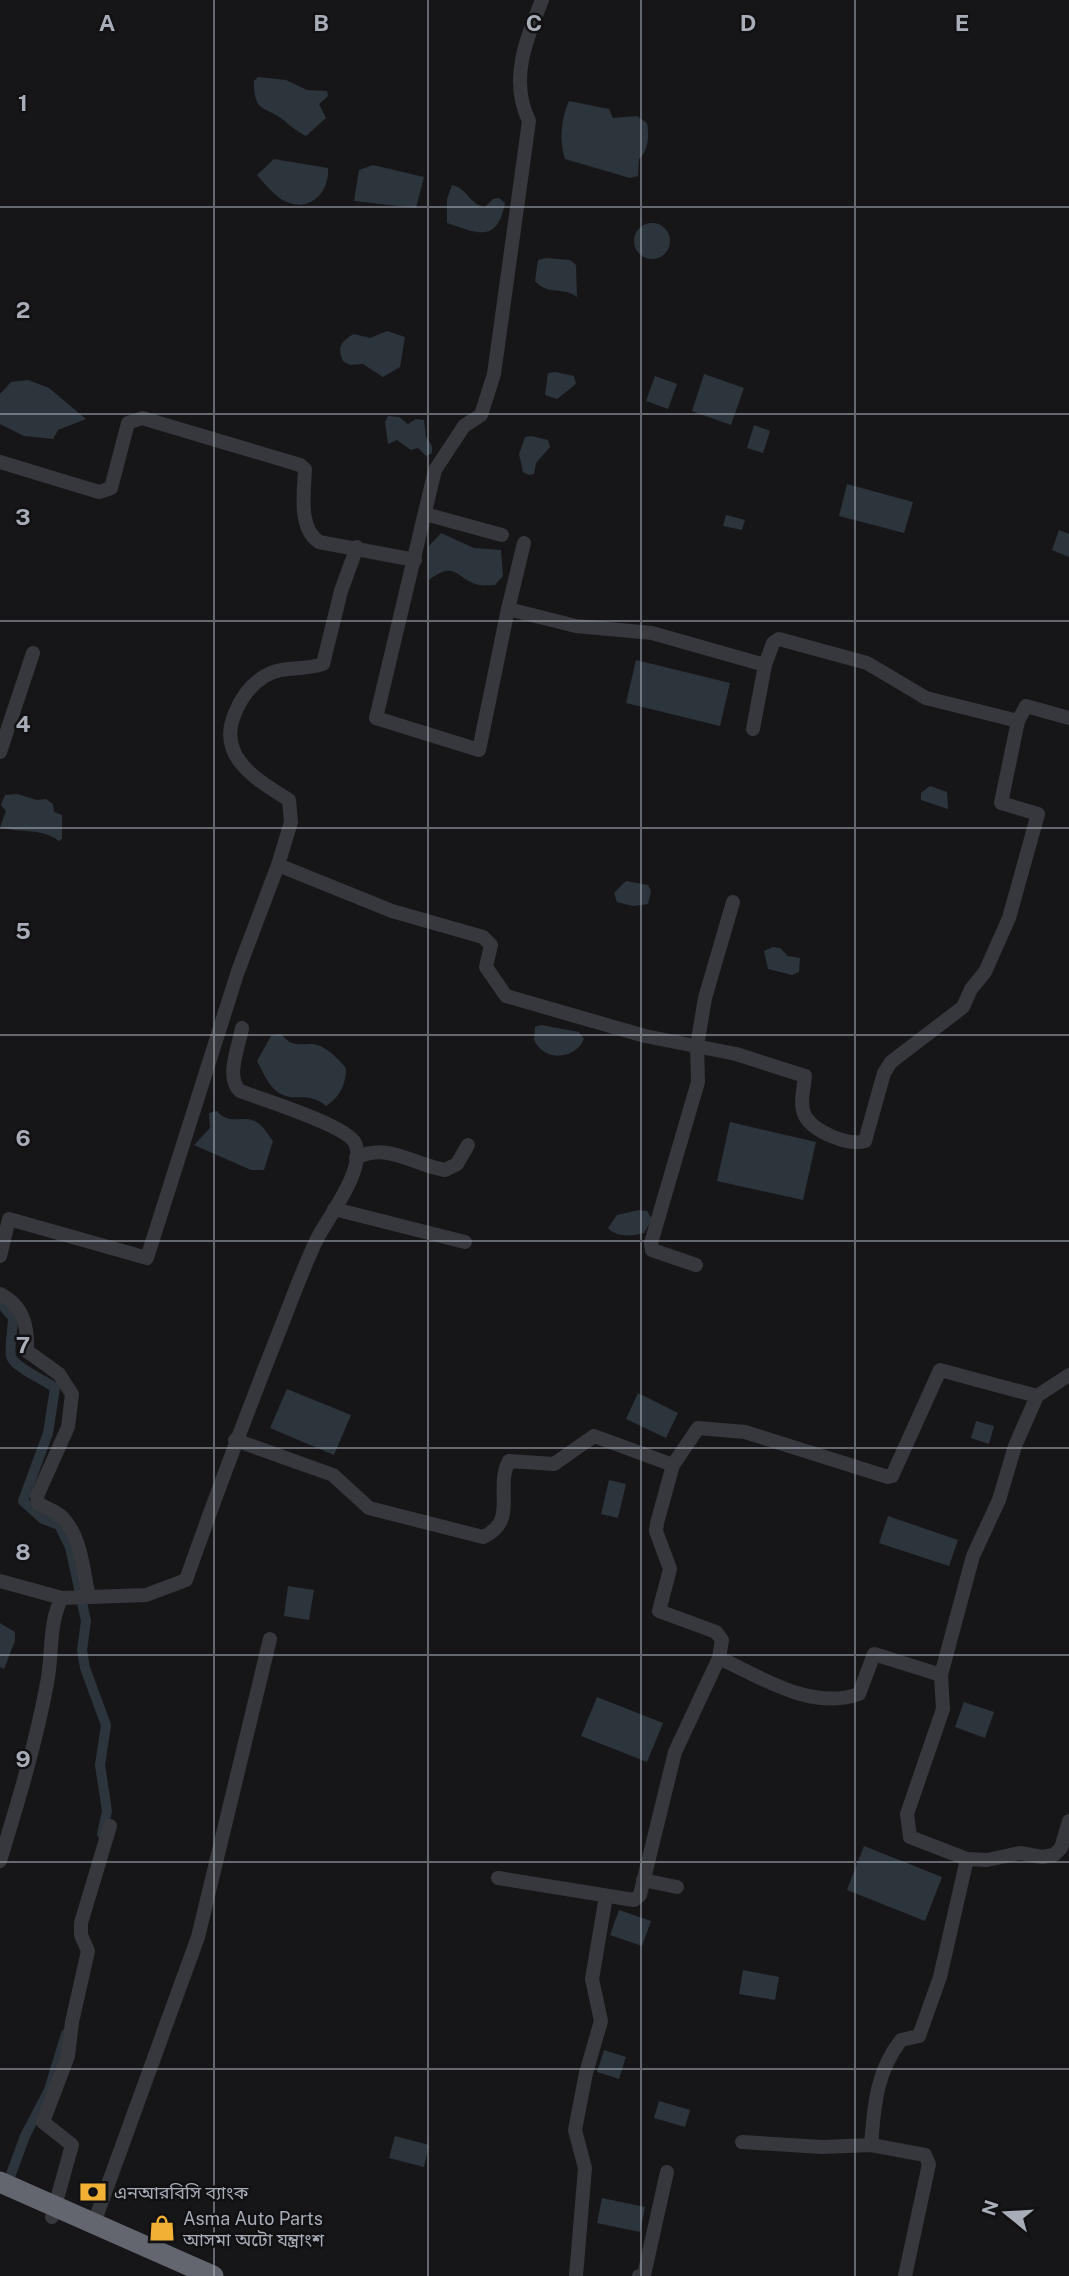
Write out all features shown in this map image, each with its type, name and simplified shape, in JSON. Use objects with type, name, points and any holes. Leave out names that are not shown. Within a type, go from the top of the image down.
[{"type":"highway","points":[[0,2182],[184,2276]]},
{"type":"highway","points":[[0,2194],[94,2223],[213,2276]]},
{"type":"street","points":[[524,543],[479,750],[376,718],[435,470],[464,426],[481,415],[494,374],[524,179],[529,121],[521,104],[519,75],[526,41],[541,0]]},
{"type":"street","points":[[0,462],[100,492],[111,488],[128,423],[142,418],[300,464],[305,469],[304,503],[312,537],[319,542],[415,560]]},
{"type":"street","points":[[425,514],[502,535]]},
{"type":"street","points":[[0,1256],[9,1219],[147,1258],[237,971],[278,865],[291,822],[289,800],[258,781],[234,757],[229,742],[230,725],[241,699],[267,674],[323,664],[341,591],[357,547]]},
{"type":"street","points":[[508,609],[576,626],[652,633],[765,664]]},
{"type":"street","points":[[753,729],[765,664],[773,643],[779,639],[867,663],[926,698],[1018,721]]},
{"type":"street","points":[[0,752],[33,653]]},
{"type":"street","points":[[278,865],[392,911],[483,937],[491,944],[486,967],[506,996],[645,1036],[736,1054],[805,1076],[802,1105],[805,1117],[817,1128],[857,1144],[865,1142],[884,1073],[891,1062],[963,1007],[971,989],[985,972],[1009,918],[1038,814],[1001,803],[1018,721],[1026,706],[1069,718]]},
{"type":"street","points":[[696,1265],[652,1250],[651,1243],[698,1082],[697,1046],[705,998],[733,902]]},
{"type":"street","points":[[0,1581],[62,1598],[146,1595],[186,1580],[235,1440],[317,1239],[346,1189],[356,1158],[355,1142],[348,1135],[234,1086],[232,1077],[242,1028]]},
{"type":"street","points":[[356,1158],[371,1151],[387,1152],[445,1170],[457,1164],[467,1145]]},
{"type":"street","points":[[334,1209],[465,1242]]},
{"type":"street","points":[[0,1294],[21,1311],[28,1333],[27,1351],[59,1374],[72,1394],[68,1427],[37,1496],[38,1503],[60,1514],[70,1527],[79,1547],[89,1597]]},
{"type":"street","points":[[498,1878],[638,1900],[675,1752],[719,1658],[721,1635],[659,1611],[670,1569],[656,1527],[673,1465],[695,1432],[702,1427],[745,1433],[890,1477],[940,1370],[1037,1396]]},
{"type":"street","points":[[1069,1375],[1037,1396],[1015,1446],[999,1500],[972,1556],[940,1675],[943,1709],[907,1814],[910,1837],[967,1859],[987,1860],[1020,1853],[1042,1857],[1054,1855],[1061,1848],[1069,1821]]},
{"type":"street","points":[[235,1440],[332,1475],[369,1508],[483,1537],[496,1531],[502,1520],[509,1461],[554,1464],[594,1436],[673,1465]]},
{"type":"street","points":[[0,1861],[2,1844],[48,1681],[56,1613],[62,1598]]},
{"type":"street","points":[[94,2223],[198,1937],[270,1639]]},
{"type":"street","points":[[719,1658],[792,1692],[812,1697],[859,1694],[874,1654],[940,1675]]},
{"type":"street","points":[[54,2211],[71,2142],[43,2126],[43,2122],[68,2056],[72,2022],[88,1951],[81,1935],[81,1923],[110,1826]]},
{"type":"street","points":[[871,2145],[873,2104],[890,2054],[901,2040],[919,2036],[935,1996],[967,1859]]},
{"type":"street","points":[[643,1880],[677,1887]]},
{"type":"street","points":[[576,2276],[585,2168],[575,2130],[586,2073],[601,2021],[592,1979],[606,1896]]},
{"type":"street","points":[[742,2142],[822,2147],[871,2145],[928,2158],[905,2276]]},
{"type":"street","points":[[639,2276],[644,2275],[667,2172]]},
{"type":"shaded area","points":[[258,77],[286,80],[307,90],[327,91],[328,96],[319,104],[326,118],[306,136],[299,132],[258,103],[254,81]]},
{"type":"shaded area","points":[[569,101],[609,109],[613,118],[637,116],[647,123],[648,142],[639,159],[638,176],[630,178],[565,159],[562,130]]},
{"type":"shaded area","points":[[274,159],[328,168],[328,178],[321,194],[315,200],[299,205],[278,197],[257,175]]},
{"type":"shaded area","points":[[373,165],[424,177],[416,208],[354,201],[359,170]]},
{"type":"shaded area","points":[[452,185],[461,189],[480,206],[485,207],[493,199],[499,198],[505,203],[502,216],[492,230],[477,232],[447,223],[447,199]]},
{"type":"shaded area","points":[[652,223],[665,228],[670,241],[665,254],[652,259],[639,254],[634,241],[639,228]]},
{"type":"shaded area","points":[[538,260],[570,260],[576,265],[577,297],[550,290],[535,281]]},
{"type":"shaded area","points":[[387,331],[405,337],[400,367],[383,377],[363,364],[350,365],[343,361],[340,348],[343,342],[354,334],[370,338]]},
{"type":"shaded area","points":[[548,373],[574,376],[576,384],[557,399],[545,395]]},
{"type":"shaded area","points":[[704,374],[744,388],[731,425],[692,411]]},
{"type":"shaded area","points":[[655,376],[677,384],[668,409],[646,401]]},
{"type":"shaded area","points":[[28,380],[49,388],[86,419],[58,430],[53,439],[24,436],[0,424],[0,394],[11,382]]},
{"type":"shaded area","points":[[388,416],[399,417],[408,424],[416,419],[424,420],[432,453],[426,456],[418,448],[411,450],[397,440],[388,444],[385,422]]},
{"type":"shaded area","points":[[754,425],[770,431],[763,453],[747,448]]},
{"type":"shaded area","points":[[525,437],[548,440],[550,447],[536,463],[534,474],[529,475],[523,472],[519,454]]},
{"type":"shaded area","points":[[847,484],[913,502],[904,533],[839,516]]},
{"type":"shaded area","points":[[726,515],[745,520],[742,530],[723,526]]},
{"type":"shaded area","points":[[1059,530],[1069,534],[1069,557],[1052,550]]},
{"type":"shaded area","points":[[441,533],[474,548],[501,550],[503,576],[495,585],[479,585],[451,571],[445,571],[429,580],[428,547]]},
{"type":"shaded area","points":[[636,660],[730,683],[720,726],[626,703]]},
{"type":"shaded area","points":[[930,786],[947,792],[948,809],[921,800],[921,793]]},
{"type":"shaded area","points":[[17,794],[37,800],[46,799],[53,804],[54,812],[62,815],[62,839],[59,841],[38,832],[0,827],[6,811],[1,805],[5,795]]},
{"type":"shaded area","points":[[626,881],[648,885],[651,891],[648,904],[633,906],[617,902],[614,893]]},
{"type":"shaded area","points":[[773,947],[780,948],[788,956],[800,958],[799,972],[792,975],[768,969],[764,951]]},
{"type":"shaded area","points":[[541,1025],[579,1032],[584,1039],[574,1051],[559,1056],[552,1055],[539,1047],[534,1040],[535,1027]]},
{"type":"shaded area","points":[[281,1034],[292,1043],[322,1047],[346,1068],[341,1090],[326,1106],[307,1097],[285,1096],[266,1079],[257,1061],[271,1036]]},
{"type":"shaded area","points":[[217,1111],[227,1118],[253,1120],[264,1129],[273,1141],[264,1170],[251,1170],[194,1145],[210,1128],[209,1113]]},
{"type":"shaded area","points":[[730,1122],[816,1142],[803,1200],[717,1181]]},
{"type":"shaded area","points":[[647,1211],[652,1219],[644,1233],[620,1235],[608,1228],[617,1215]]},
{"type":"shaded area","points":[[287,1389],[351,1415],[334,1455],[270,1428]]},
{"type":"shaded area","points":[[638,1393],[678,1413],[666,1438],[626,1419]]},
{"type":"shaded area","points":[[976,1421],[994,1426],[989,1444],[971,1438]]},
{"type":"shaded area","points":[[609,1480],[626,1484],[618,1518],[601,1514]]},
{"type":"shaded area","points":[[888,1516],[958,1540],[949,1566],[879,1543]]},
{"type":"shaded area","points":[[288,1586],[314,1590],[309,1620],[284,1616]]},
{"type":"shaded area","points":[[0,1623],[15,1632],[15,1641],[4,1669],[0,1667]]},
{"type":"shaded area","points":[[597,1697],[663,1723],[647,1762],[581,1736]]},
{"type":"shaded area","points":[[964,1702],[994,1712],[985,1738],[955,1727]]},
{"type":"shaded area","points":[[864,1846],[942,1877],[925,1921],[847,1890]]},
{"type":"shaded area","points":[[619,1910],[651,1921],[642,1946],[610,1935]]},
{"type":"shaded area","points":[[743,1970],[779,1977],[775,2000],[739,1994]]},
{"type":"shaded area","points":[[604,2050],[626,2057],[619,2079],[597,2072]]},
{"type":"shaded area","points":[[659,2101],[690,2110],[685,2127],[654,2118]]},
{"type":"shaded area","points":[[395,2136],[429,2145],[424,2167],[389,2158]]},
{"type":"shaded area","points":[[602,2198],[645,2207],[640,2232],[597,2223]]},
{"type":"waterway","points":[[0,1302],[13,1318],[10,1349],[13,1360],[55,1388],[48,1433],[23,1501],[43,1519],[59,1525],[70,1547],[86,1621],[82,1650],[85,1668],[106,1725],[100,1765],[107,1811],[102,1834]]},
{"type":"waterway","points":[[10,2177],[25,2136],[49,2090],[66,2034]]},
{"type":"place","name":"এনআরবিসি ব্যাংক","points":[[93,2192]]},
{"type":"place","name":"Asma Auto Parts আসমা অটো যন্ত্রাংশ","points":[[162,2228]]}]
